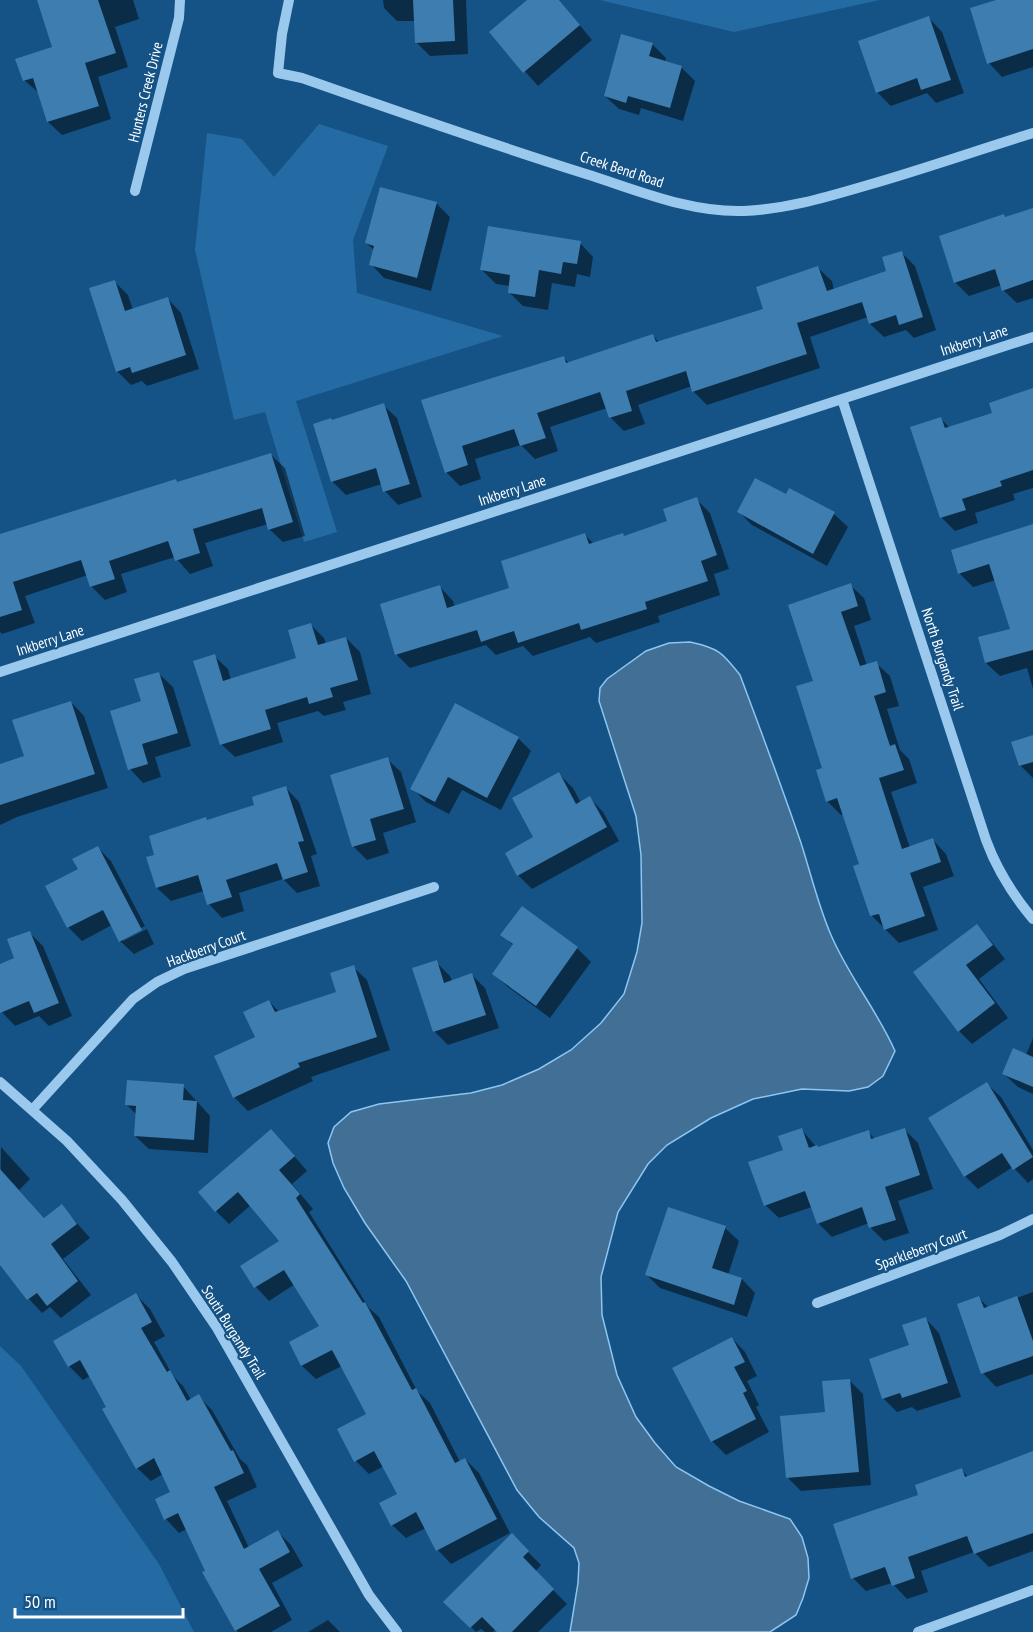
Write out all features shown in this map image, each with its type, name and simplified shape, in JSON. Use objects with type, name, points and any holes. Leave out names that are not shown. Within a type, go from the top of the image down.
[{"type":"street","name":"Hunters Creek Drive","points":[[135,191],[179,18],[180,0]]},
{"type":"street","name":"Creek Bend Road","points":[[289,0],[282,34],[278,73],[302,78],[671,201],[699,207],[742,211],[785,207],[914,171],[1033,133]]},
{"type":"street","name":"Inkberry Lane","points":[[0,672],[1033,337]]},
{"type":"street","name":"North Burgandy Trail","points":[[842,399],[995,865],[1013,895],[1033,919]]},
{"type":"street","name":"Hackberry Court","points":[[33,1110],[133,999],[157,982],[183,969],[434,887]]},
{"type":"street","name":"South Burgandy Trail","points":[[0,1082],[67,1141],[122,1200],[172,1262],[217,1328],[369,1595],[397,1632]]},
{"type":"street","name":"Sparkleberry Court","points":[[817,1303],[1000,1235],[1033,1220]]},
{"type":"street","points":[[918,1632],[1033,1590]]},
{"type":"shaded area","points":[[600,0],[880,0],[734,32]]},
{"type":"shaded area","points":[[319,124],[388,146],[353,240],[357,293],[503,336],[296,401],[337,532],[304,542],[265,412],[234,420],[195,250],[207,133],[242,139],[274,177]]},
{"type":"shaded area","points":[[690,642],[719,652],[740,675],[794,822],[831,935],[895,1051],[883,1076],[868,1087],[849,1091],[802,1089],[753,1099],[711,1118],[667,1145],[648,1164],[618,1212],[601,1277],[602,1315],[617,1375],[636,1417],[655,1443],[676,1467],[739,1501],[790,1519],[802,1537],[808,1558],[809,1578],[796,1615],[770,1632],[570,1632],[579,1563],[574,1548],[539,1517],[517,1490],[406,1281],[365,1223],[344,1188],[333,1163],[328,1143],[334,1127],[351,1112],[379,1104],[471,1093],[502,1085],[539,1069],[571,1050],[601,1023],[624,994],[637,952],[642,923],[641,855],[636,816],[599,701],[600,688],[607,679],[646,651],[669,643]]},
{"type":"shaded area","points":[[0,1346],[21,1366],[159,1564],[194,1632],[0,1632]]},
{"type":"building","points":[[37,0],[98,0],[116,53],[85,63],[99,106],[47,122],[33,78],[23,81],[15,59],[52,47]]},
{"type":"building","points":[[413,0],[453,0],[455,41],[415,43]]},
{"type":"building","points":[[527,0],[559,0],[580,25],[523,73],[489,32]]},
{"type":"building","points":[[996,0],[1033,0],[1033,49],[987,64],[970,8]]},
{"type":"building","points":[[929,16],[951,80],[921,90],[917,78],[876,93],[858,41]]},
{"type":"building","points":[[621,34],[653,43],[649,56],[682,66],[670,108],[628,96],[626,103],[604,96]]},
{"type":"building","points":[[380,187],[437,202],[417,278],[369,265],[374,246],[365,243]]},
{"type":"building","points":[[1033,208],[1033,280],[1002,291],[995,269],[954,283],[939,236],[1004,214],[1005,217]]},
{"type":"building","points":[[488,226],[581,241],[577,264],[563,262],[561,274],[539,270],[535,297],[508,293],[510,275],[480,270]]},
{"type":"building","points":[[902,251],[923,317],[899,325],[896,315],[869,324],[862,302],[797,323],[807,354],[692,392],[686,371],[626,391],[632,411],[609,418],[600,392],[537,413],[546,438],[520,446],[514,429],[462,446],[468,465],[445,473],[421,400],[564,356],[566,363],[653,334],[656,342],[763,309],[756,287],[818,266],[827,291],[886,271],[882,257]]},
{"type":"building","points":[[115,280],[125,311],[168,297],[186,355],[132,373],[130,367],[116,372],[89,288]]},
{"type":"building","points":[[1033,388],[1033,470],[1000,481],[1002,486],[962,499],[966,510],[940,518],[910,427],[941,417],[945,428],[992,413],[989,403]]},
{"type":"building","points":[[384,403],[410,484],[383,492],[376,468],[331,482],[313,424]]},
{"type":"building","points":[[271,453],[293,522],[268,530],[262,508],[193,529],[200,553],[175,561],[168,541],[109,561],[115,579],[90,587],[81,560],[13,582],[22,610],[0,617],[0,534],[176,479],[177,482]]},
{"type":"building","points":[[755,478],[786,494],[789,488],[835,512],[813,554],[737,512]]},
{"type":"building","points":[[697,497],[717,555],[701,561],[708,581],[645,602],[647,609],[581,630],[579,623],[518,643],[514,631],[481,642],[477,630],[395,655],[380,604],[440,585],[447,608],[509,588],[501,561],[585,533],[589,544],[623,533],[624,536],[667,521],[663,509]]},
{"type":"building","points":[[1033,524],[1033,650],[985,663],[978,637],[1010,629],[989,564],[958,574],[951,550]]},
{"type":"building","points":[[851,583],[858,606],[841,612],[860,666],[877,661],[886,692],[874,696],[890,746],[895,744],[904,770],[879,778],[902,849],[933,838],[941,862],[910,873],[925,916],[884,930],[879,914],[870,916],[853,866],[859,864],[837,798],[826,802],[816,770],[822,768],[796,686],[813,681],[788,605]]},
{"type":"building","points":[[311,623],[318,645],[346,637],[358,680],[330,688],[333,697],[309,704],[307,697],[265,710],[271,729],[220,745],[193,661],[215,654],[223,681],[296,658],[288,630]]},
{"type":"building","points":[[159,672],[178,733],[142,744],[148,764],[128,770],[110,711],[141,701],[134,679]]},
{"type":"building","points":[[71,701],[95,774],[0,805],[0,764],[24,756],[12,720]]},
{"type":"building","points":[[455,703],[519,737],[487,798],[448,777],[435,802],[410,789]]},
{"type":"building","points":[[1033,735],[1033,762],[1019,766],[1011,742]]},
{"type":"building","points":[[388,757],[404,809],[370,819],[376,840],[352,847],[330,775]]},
{"type":"building","points":[[559,772],[576,804],[590,796],[607,827],[517,876],[505,853],[533,837],[512,798]]},
{"type":"building","points":[[286,786],[304,841],[298,842],[308,872],[283,880],[277,863],[226,880],[232,897],[207,905],[198,875],[156,888],[146,857],[154,855],[149,836],[206,817],[207,820],[254,805],[252,797]]},
{"type":"building","points":[[98,846],[142,930],[119,942],[103,910],[67,928],[45,886],[78,869],[72,859]]},
{"type":"building","points":[[522,906],[578,947],[536,1006],[492,974],[513,944],[500,935]]},
{"type":"building","points":[[977,924],[993,945],[966,965],[995,1003],[958,1032],[913,972]]},
{"type":"building","points":[[30,931],[59,1003],[34,1013],[29,1001],[0,1013],[0,964],[14,958],[7,939]]},
{"type":"building","points":[[437,960],[444,983],[472,973],[486,1015],[433,1032],[412,968]]},
{"type":"building","points":[[354,965],[377,1037],[298,1063],[300,1067],[233,1098],[214,1056],[255,1037],[243,1012],[269,1000],[275,1012],[336,992],[330,973]]},
{"type":"building","points":[[1013,1048],[1033,1057],[1033,1087],[1002,1074]]},
{"type":"building","points":[[127,1080],[184,1084],[183,1100],[197,1101],[194,1140],[134,1136],[136,1106],[125,1105]]},
{"type":"building","points":[[987,1082],[1033,1157],[1013,1170],[1002,1153],[964,1177],[928,1118]]},
{"type":"building","points":[[802,1128],[809,1148],[869,1130],[871,1139],[905,1128],[920,1175],[885,1187],[896,1220],[869,1228],[862,1207],[817,1224],[805,1191],[764,1206],[748,1162],[783,1150],[778,1136]]},
{"type":"building","points":[[271,1129],[295,1156],[279,1170],[300,1194],[296,1198],[363,1303],[365,1302],[412,1390],[416,1388],[455,1463],[465,1458],[497,1519],[436,1551],[416,1512],[391,1526],[379,1503],[397,1494],[374,1451],[354,1462],[337,1429],[366,1414],[332,1350],[301,1366],[289,1342],[319,1326],[284,1270],[254,1288],[240,1266],[279,1241],[238,1192],[215,1212],[198,1192]]},
{"type":"building","points":[[0,1169],[44,1218],[62,1204],[77,1224],[51,1244],[78,1281],[47,1306],[37,1293],[27,1300],[0,1265]]},
{"type":"building","points":[[668,1207],[726,1226],[712,1268],[742,1278],[734,1305],[645,1275]]},
{"type":"building","points":[[136,1293],[152,1322],[141,1328],[167,1372],[170,1370],[187,1401],[199,1394],[231,1451],[233,1450],[244,1473],[214,1487],[244,1549],[278,1530],[290,1552],[259,1569],[280,1606],[235,1631],[202,1572],[205,1571],[178,1513],[164,1520],[155,1499],[170,1492],[154,1458],[136,1469],[102,1409],[106,1407],[80,1360],[68,1367],[53,1341]]},
{"type":"building","points":[[979,1296],[984,1308],[1017,1296],[1033,1341],[1033,1356],[981,1374],[957,1304]]},
{"type":"building","points":[[926,1317],[948,1383],[902,1398],[900,1393],[882,1399],[869,1359],[909,1345],[902,1325]]},
{"type":"building","points":[[732,1337],[745,1362],[734,1367],[747,1391],[743,1393],[756,1419],[711,1442],[672,1368]]},
{"type":"building","points":[[850,1379],[859,1472],[786,1478],[780,1416],[825,1412],[822,1381]]},
{"type":"building","points":[[1033,1451],[1033,1533],[974,1554],[967,1536],[908,1557],[915,1578],[892,1586],[885,1567],[851,1579],[833,1524],[918,1495],[915,1485],[962,1468],[965,1477]]},
{"type":"building","points":[[512,1533],[529,1551],[523,1557],[554,1589],[512,1632],[497,1632],[482,1617],[470,1628],[443,1602]]}]
